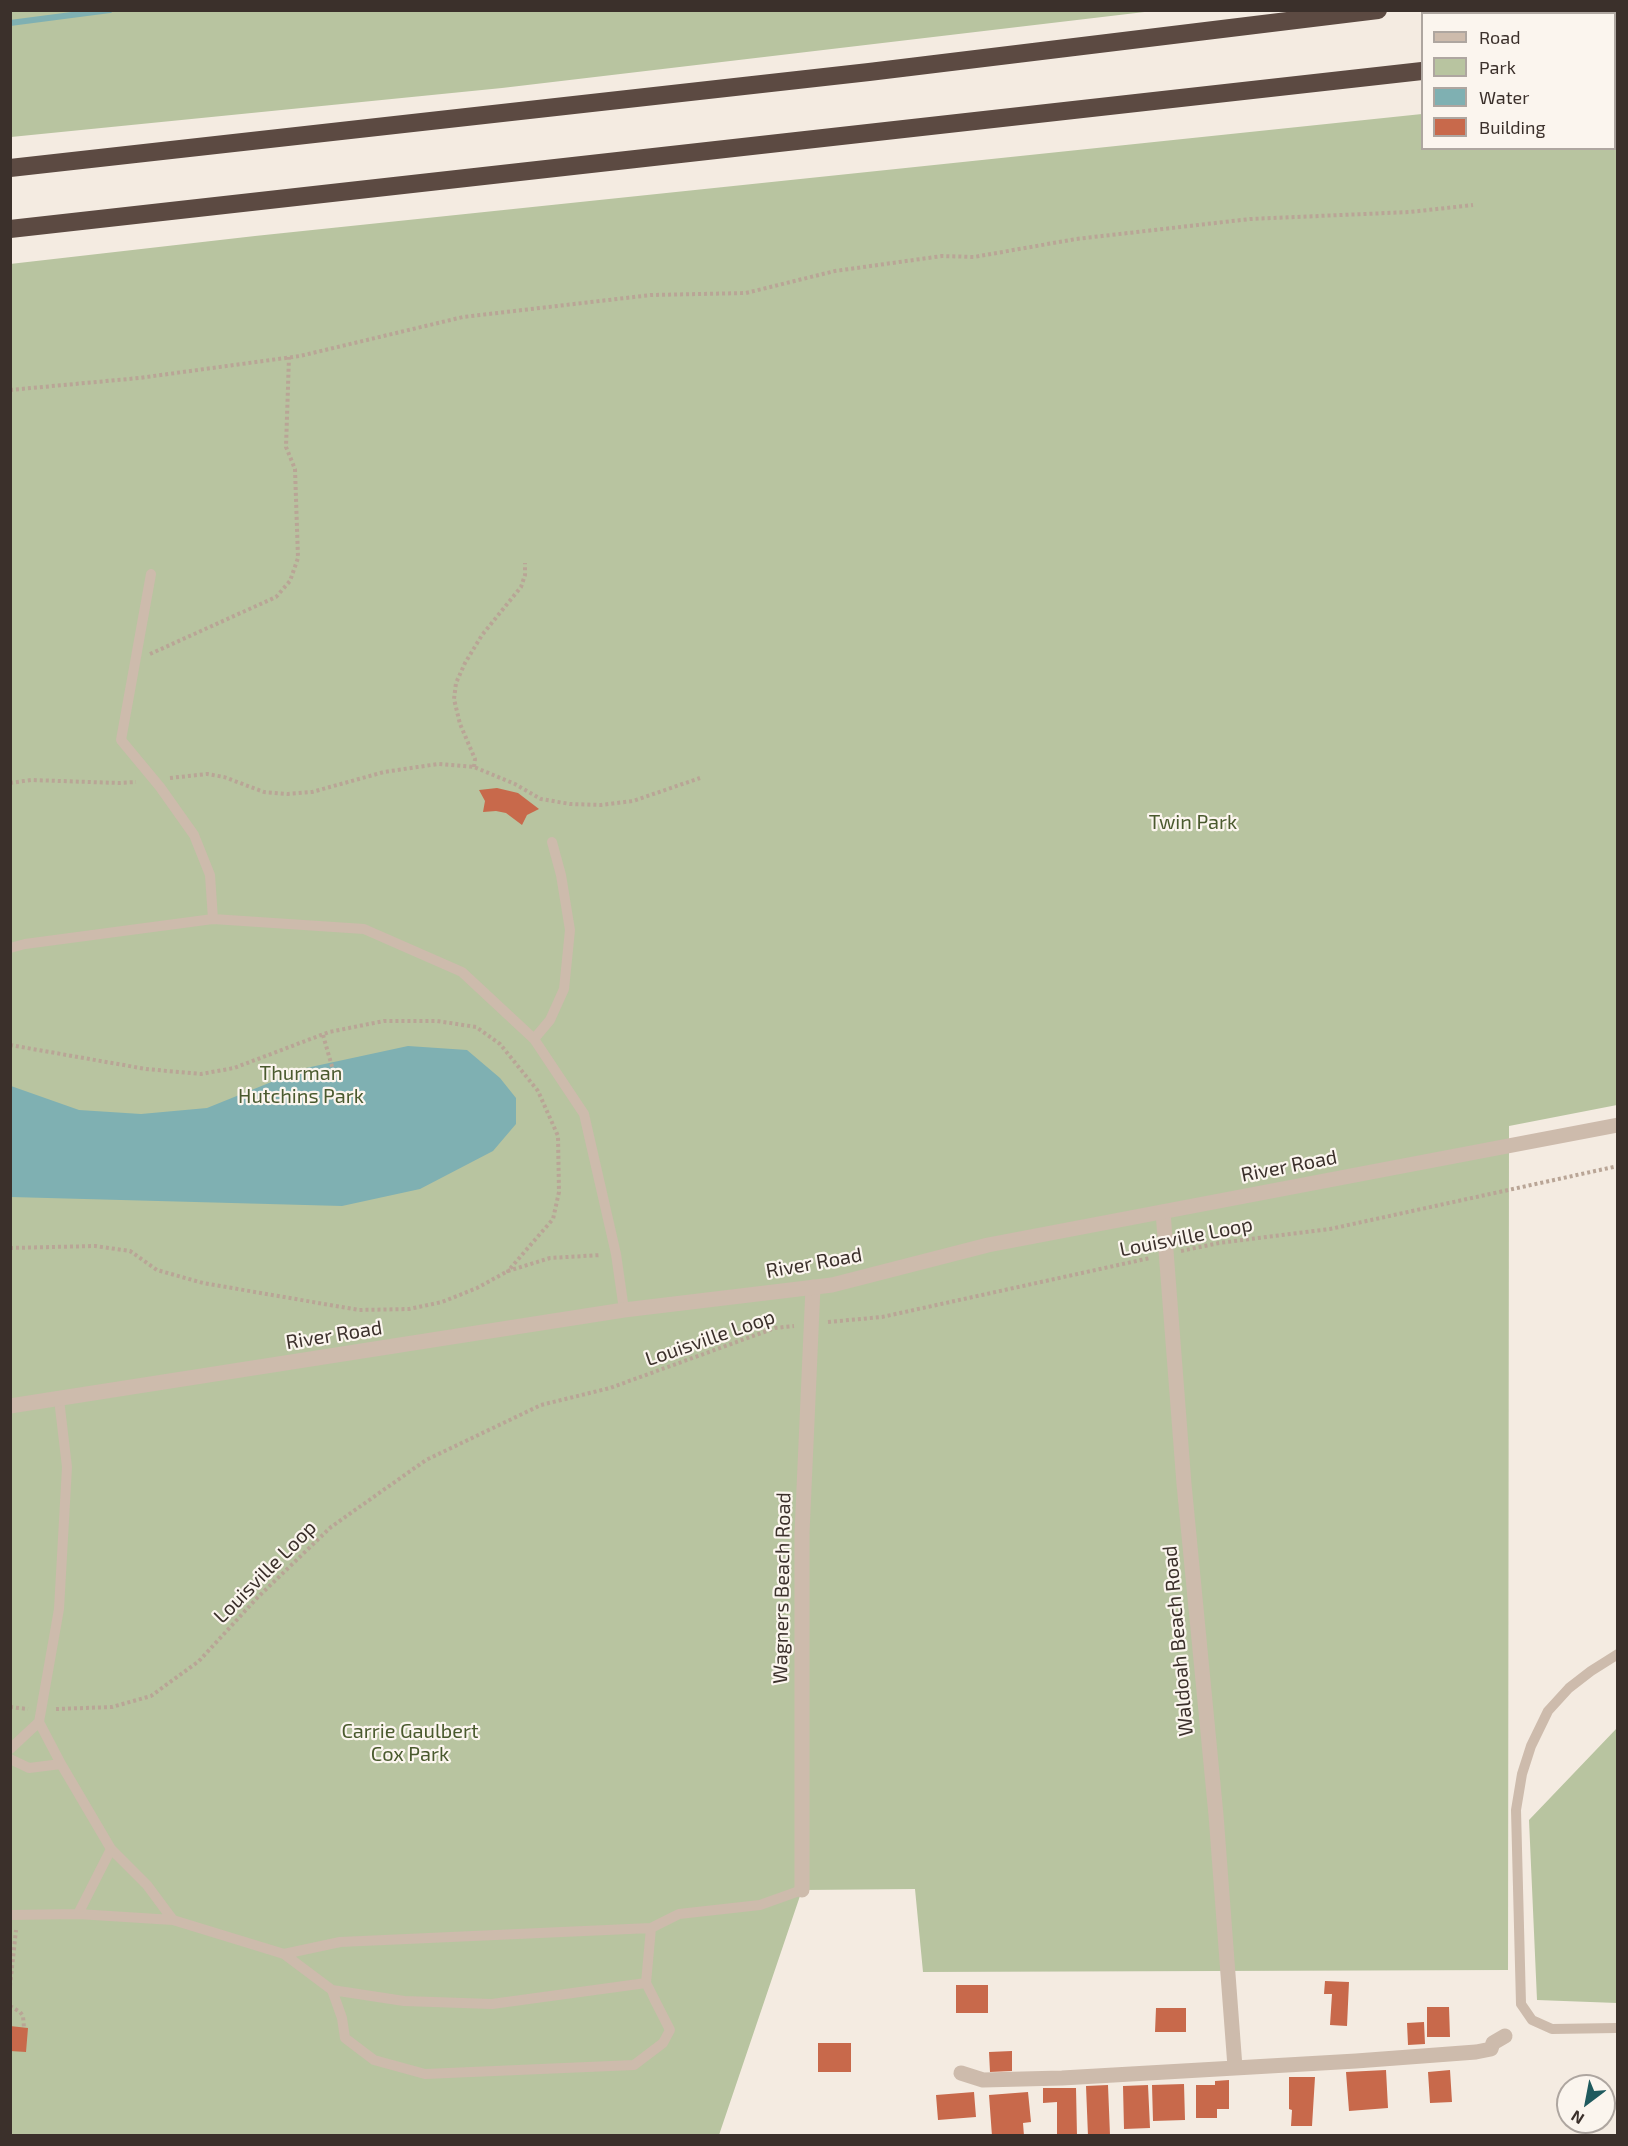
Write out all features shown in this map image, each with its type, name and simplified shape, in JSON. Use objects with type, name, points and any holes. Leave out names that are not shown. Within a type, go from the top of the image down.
[{"type":"highway","points":[[10,168],[881,71],[1378,10]]},
{"type":"highway","points":[[10,229],[1421,71]]},
{"type":"street","name":"River Road","points":[[10,1406],[624,1311],[832,1285],[988,1245],[1617,1125]]},
{"type":"street","name":"Waldoah Beach Road","points":[[1163,1212],[1184,1484],[1216,1815],[1235,2067]]},
{"type":"street","name":"Wagners Beach Road","points":[[802,1890],[802,1533],[813,1287]]},
{"type":"street","points":[[961,2073],[983,2079],[1062,2078],[1476,2052],[1491,2049],[1493,2043],[1505,2036]]},
{"type":"lane","points":[[151,574],[121,740],[194,835],[210,875],[213,919]]},
{"type":"lane","points":[[534,1039],[550,1020],[564,989],[570,930],[561,875],[552,842]]},
{"type":"lane","points":[[10,948],[25,944],[213,919],[363,929],[462,972],[534,1039],[584,1114],[616,1254],[624,1311]]},
{"type":"lane","points":[[59,1399],[67,1467],[59,1609],[39,1722],[111,1849],[147,1885],[173,1920]]},
{"type":"lane","points":[[1616,2028],[1552,2029],[1532,2020],[1521,2004],[1516,1810],[1522,1774],[1531,1746],[1548,1711],[1569,1688],[1617,1654]]},
{"type":"lane","points":[[10,1749],[39,1722]]},
{"type":"lane","points":[[10,1759],[29,1768],[61,1764]]},
{"type":"lane","points":[[78,1914],[111,1849]]},
{"type":"lane","points":[[284,1954],[340,1942],[651,1928],[679,1914],[760,1905],[802,1890]]},
{"type":"lane","points":[[14,1915],[78,1914],[173,1920],[284,1954],[332,1990],[404,2001],[492,2004],[646,1983]]},
{"type":"lane","points":[[332,1990],[342,2018],[345,2038],[374,2060],[426,2074],[634,2065],[663,2043],[670,2030],[646,1983],[651,1928]]},
{"type":"path","points":[[10,390],[139,378],[289,357],[463,316],[651,295],[747,293],[835,271],[942,256],[974,257],[1076,239],[1250,219],[1410,212],[1473,206]]},
{"type":"path","points":[[135,661],[276,597],[290,581],[298,558],[295,469],[286,447],[289,357]]},
{"type":"path","points":[[474,767],[475,759],[460,724],[454,699],[456,683],[482,635],[521,587],[525,574],[525,563]]},
{"type":"path","points":[[10,783],[31,780],[119,783],[207,774],[224,777],[264,792],[288,794],[312,792],[384,772],[438,764],[474,767],[542,799],[570,804],[601,805],[633,801],[700,778]]},
{"type":"path","points":[[10,1045],[146,1069],[201,1074],[234,1068],[323,1035],[384,1021],[437,1022],[476,1027],[500,1044],[538,1091],[558,1136],[559,1192],[553,1219],[508,1271]]},
{"type":"path","points":[[323,1035],[334,1077]]},
{"type":"path","name":"Louisville Loop","points":[[10,1707],[40,1710],[112,1707],[151,1696],[199,1661],[257,1598],[331,1527],[426,1460],[541,1405],[610,1388],[775,1328],[882,1317],[1219,1243],[1330,1229],[1617,1166]]},
{"type":"path","points":[[10,1248],[95,1246],[130,1251],[157,1270],[203,1283],[359,1310],[409,1309],[442,1302],[477,1288],[508,1271],[550,1258],[616,1254]]},
{"type":"path","points":[[10,1986],[14,1915]]},
{"type":"path","points":[[10,2006],[23,2016],[24,2028]]},
{"type":"green space","points":[[11,10],[1153,11],[502,88],[11,137]]},
{"type":"green space","points":[[1617,94],[1617,1105],[1509,1126],[1508,1970],[923,1972],[915,1889],[802,1890],[719,2135],[11,2135],[10,264],[255,236],[1421,114],[1421,150],[1616,150]]},
{"type":"green space","points":[[1617,1728],[1617,2003],[1537,2000],[1529,1820]]},
{"type":"water","points":[[408,1046],[467,1050],[500,1078],[516,1098],[516,1124],[493,1151],[420,1189],[342,1206],[11,1197],[11,1086],[79,1110],[141,1114],[207,1108],[306,1068]]},
{"type":"building","points":[[497,788],[518,793],[539,809],[527,815],[522,825],[506,813],[483,812],[485,801],[479,790]]},
{"type":"building","points":[[1325,1981],[1349,1982],[1347,2026],[1330,2025],[1332,1994],[1324,1994]]},
{"type":"building","points":[[956,1985],[988,1985],[988,2013],[956,2013]]},
{"type":"building","points":[[1427,2007],[1449,2007],[1450,2037],[1427,2037]]},
{"type":"building","points":[[1156,2008],[1186,2008],[1186,2032],[1155,2032]]},
{"type":"building","points":[[1424,2022],[1425,2044],[1408,2045],[1407,2023]]},
{"type":"building","points":[[10,2026],[28,2028],[26,2052],[10,2051]]},
{"type":"building","points":[[818,2043],[851,2043],[851,2072],[818,2072]]},
{"type":"building","points":[[1012,2051],[1012,2071],[990,2072],[989,2052]]},
{"type":"building","points":[[1386,2070],[1388,2108],[1349,2111],[1346,2072]]},
{"type":"building","points":[[1450,2070],[1452,2102],[1430,2103],[1428,2072]]},
{"type":"building","points":[[1289,2077],[1315,2077],[1312,2126],[1291,2126]]},
{"type":"building","points":[[1229,2080],[1229,2109],[1217,2109],[1217,2118],[1196,2118],[1196,2085],[1215,2085],[1215,2081]]},
{"type":"building","points":[[1184,2084],[1185,2120],[1153,2121],[1152,2085]]},
{"type":"building","points":[[1108,2085],[1110,2135],[1088,2136],[1086,2086]]},
{"type":"building","points":[[1148,2085],[1150,2128],[1124,2129],[1123,2086]]},
{"type":"building","points":[[1043,2088],[1076,2088],[1077,2136],[1057,2136],[1057,2102],[1043,2103]]},
{"type":"building","points":[[974,2092],[976,2117],[938,2120],[936,2095]]},
{"type":"building","points":[[1028,2092],[1031,2122],[1023,2123],[1024,2136],[992,2136],[989,2095]]},
{"type":"waterway","points":[[10,23],[110,10]]},
{"type":"park label","name":"Twin Park","points":[[1193,822]]},
{"type":"park label","name":"Thurman Hutchins Park","points":[[301,1084]]},
{"type":"park label","name":"Carrie Gaulbert Cox Park","points":[[410,1742]]}]
